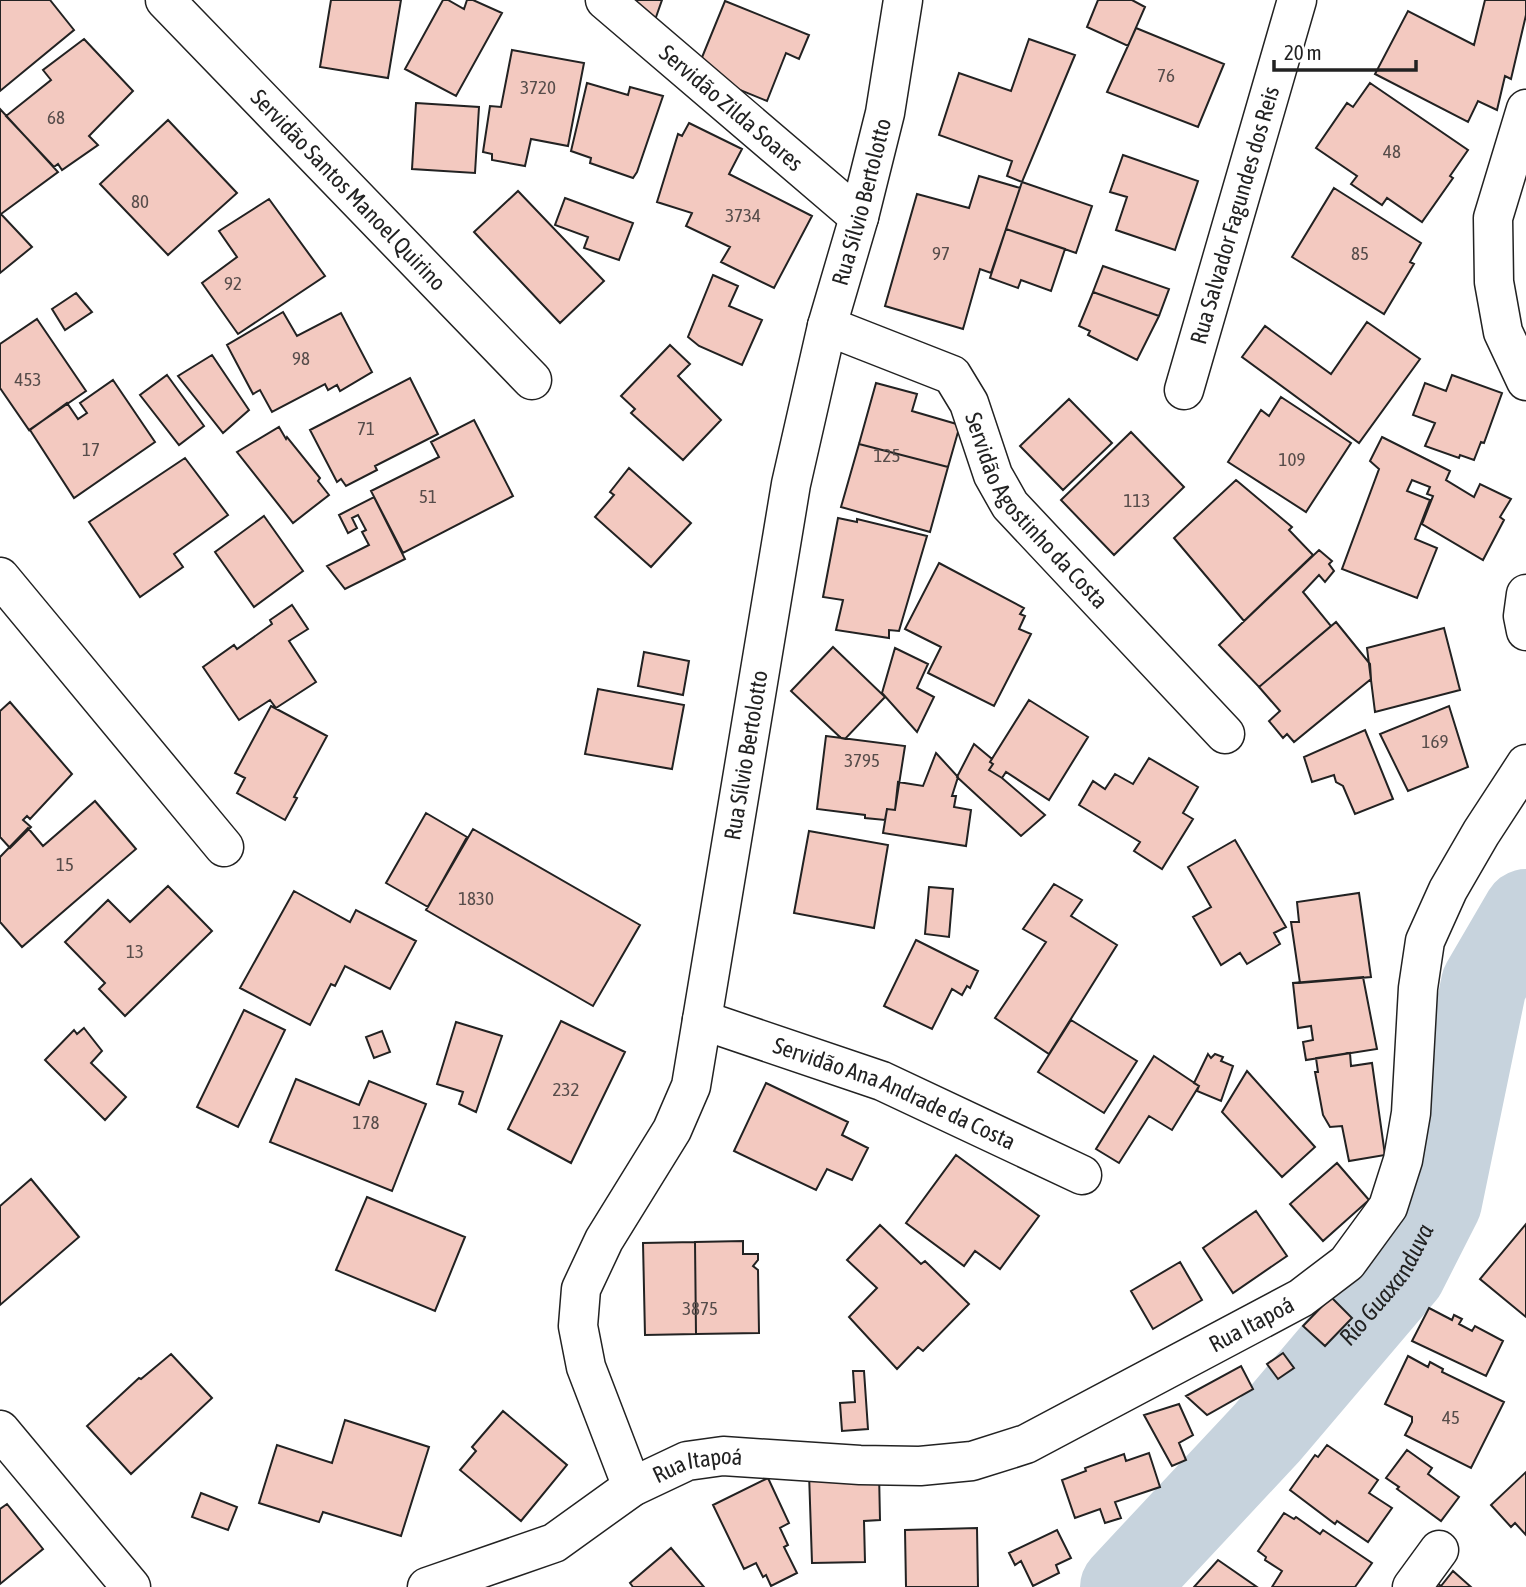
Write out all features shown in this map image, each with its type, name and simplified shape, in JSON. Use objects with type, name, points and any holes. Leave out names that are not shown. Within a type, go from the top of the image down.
[{"type":"street","name":"Servidão Santos Manoel Quirino","points":[[165,0],[532,380]]},
{"type":"street","name":"Servidão Zilda Soares","points":[[605,0],[859,217]]},
{"type":"street","name":"Rua Sílvio Bertolotto","points":[[632,1487],[586,1367],[578,1326],[580,1289],[604,1240],[672,1130],[691,1086],[788,497],[827,326],[859,217],[885,113],[904,0]]},
{"type":"street","name":"Rua Salvador Fagundes dos Reis","points":[[1184,390],[1297,0]]},
{"type":"street","points":[[1526,109],[1493,218],[1494,282],[1503,332],[1526,381]]},
{"type":"street","name":"Servidão Agostinho da Costa","points":[[827,326],[952,374],[969,403],[993,475],[1010,505],[1225,734]]},
{"type":"street","points":[[0,577],[224,847]]},
{"type":"street","points":[[1526,594],[1523,616],[1526,631]]},
{"type":"street","name":"Rua Itapoá","points":[[427,1587],[554,1543],[632,1487],[687,1461],[723,1456],[920,1466],[972,1461],[1026,1444],[1301,1298],[1347,1262],[1388,1207],[1403,1160],[1411,1113],[1418,988],[1425,941],[1448,890],[1526,764]]},
{"type":"street","name":"Servidão Ana Andrade da Costa","points":[[702,1020],[882,1081],[1082,1175]]},
{"type":"street","points":[[0,1430],[131,1587]]},
{"type":"street","points":[[1412,1587],[1439,1550]]},
{"type":"building","points":[[0,0],[50,0],[74,30],[0,91]]},
{"type":"building","points":[[331,0],[401,0],[388,78],[320,67]]},
{"type":"building","points":[[443,0],[464,9],[467,0],[473,0],[502,13],[456,96],[405,69]]},
{"type":"building","points":[[612,0],[662,0],[655,20]]},
{"type":"building","points":[[1098,0],[1132,0],[1145,7],[1128,46],[1087,27]]},
{"type":"building","points":[[1485,0],[1526,0],[1526,15],[1511,79],[1505,76],[1497,110],[1478,101],[1468,122],[1375,74],[1408,11],[1474,45]]},
{"type":"building","points":[[725,1],[809,35],[799,59],[786,53],[767,101],[696,72]]},
{"type":"building","points":[[1136,28],[1224,64],[1198,127],[1107,92]]},
{"type":"building","points":[[84,39],[133,91],[89,136],[98,145],[62,170],[58,164],[54,167],[6,116],[51,80],[43,70]]},
{"type":"building","points":[[1029,39],[1075,55],[1022,182],[1007,176],[1012,161],[939,135],[959,73],[1011,91]]},
{"type":"building","points":[[512,50],[584,63],[568,146],[531,139],[525,166],[492,160],[492,154],[483,152],[490,106],[501,107]]},
{"type":"building","points":[[587,83],[628,95],[630,87],[663,96],[633,178],[590,163],[591,158],[571,151]]},
{"type":"building","points":[[1370,83],[1468,150],[1450,176],[1453,178],[1422,222],[1387,198],[1382,205],[1351,184],[1357,176],[1316,148],[1347,103],[1353,107]]},
{"type":"building","points":[[416,103],[479,107],[475,173],[412,169]]},
{"type":"building","points":[[0,109],[58,172],[1,214],[0,213]]},
{"type":"building","points":[[168,120],[237,193],[168,255],[100,184]]},
{"type":"building","points":[[689,123],[742,149],[729,174],[812,216],[774,288],[721,262],[730,247],[686,226],[692,213],[657,202],[678,134],[682,136]]},
{"type":"building","points":[[1123,155],[1198,181],[1175,250],[1116,230],[1127,197],[1110,192]]},
{"type":"building","points":[[979,176],[1020,188],[991,273],[980,269],[963,329],[885,306],[917,194],[969,208]]},
{"type":"building","points":[[1022,182],[1092,206],[1076,253],[1006,229]]},
{"type":"building","points":[[1334,188],[1421,243],[1410,262],[1414,264],[1384,314],[1292,257]]},
{"type":"building","points":[[518,191],[604,281],[560,323],[474,232]]},
{"type":"building","points":[[565,198],[633,223],[619,260],[584,248],[588,237],[555,225]]},
{"type":"building","points":[[269,199],[325,276],[238,334],[202,283],[237,257],[219,231]]},
{"type":"building","points":[[0,213],[32,247],[0,273]]},
{"type":"building","points":[[1006,229],[1065,249],[1051,291],[1021,280],[1018,288],[990,278]]},
{"type":"building","points":[[1103,266],[1169,289],[1159,316],[1093,292]]},
{"type":"building","points":[[713,275],[738,286],[729,306],[762,320],[742,365],[699,346],[688,337]]},
{"type":"building","points":[[1093,292],[1159,316],[1137,360],[1088,335],[1090,331],[1079,326]]},
{"type":"building","points":[[76,293],[92,312],[65,330],[52,309]]},
{"type":"building","points":[[283,312],[297,336],[341,313],[372,372],[340,391],[337,385],[328,390],[325,384],[272,412],[260,390],[253,394],[227,345]]},
{"type":"building","points":[[37,319],[86,391],[29,430],[0,388],[0,344]]},
{"type":"building","points":[[1367,322],[1420,359],[1359,443],[1242,357],[1265,326],[1331,374]]},
{"type":"building","points":[[670,345],[690,364],[678,376],[721,420],[683,460],[631,413],[635,409],[621,396]]},
{"type":"building","points":[[212,355],[249,410],[223,433],[178,376]]},
{"type":"building","points":[[167,375],[204,426],[179,445],[140,395]]},
{"type":"building","points":[[1452,375],[1502,393],[1484,443],[1481,442],[1474,460],[1460,455],[1459,458],[1425,446],[1435,423],[1413,415],[1425,383],[1446,391]]},
{"type":"building","points":[[410,378],[438,434],[375,466],[377,470],[346,486],[341,479],[337,482],[310,430]]},
{"type":"building","points":[[113,380],[155,442],[74,498],[30,430],[67,403],[78,419],[87,413],[80,403]]},
{"type":"building","points":[[876,383],[917,394],[912,411],[960,425],[948,467],[859,444]]},
{"type":"building","points":[[1281,397],[1351,443],[1306,512],[1228,462],[1261,410],[1269,416]]},
{"type":"building","points":[[1069,399],[1112,443],[1063,490],[1020,446]]},
{"type":"building","points":[[474,420],[513,496],[403,553],[371,491],[439,457],[431,442]]},
{"type":"building","points":[[279,427],[320,478],[318,481],[329,495],[293,523],[237,452]]},
{"type":"building","points":[[1131,432],[1184,487],[1114,555],[1061,500]]},
{"type":"building","points":[[1382,437],[1450,471],[1446,480],[1474,497],[1480,484],[1511,499],[1500,517],[1504,520],[1483,560],[1422,524],[1433,496],[1427,494],[1430,487],[1412,480],[1407,491],[1430,500],[1415,539],[1437,548],[1417,598],[1342,569],[1379,469],[1370,461]]},
{"type":"building","points":[[859,444],[948,467],[930,532],[841,507]]},
{"type":"building","points":[[185,458],[228,515],[174,554],[183,567],[140,597],[89,522]]},
{"type":"building","points":[[629,468],[691,523],[651,567],[595,517],[614,495],[610,492]]},
{"type":"building","points":[[1236,480],[1292,527],[1289,530],[1313,555],[1244,621],[1174,538]]},
{"type":"building","points":[[374,497],[405,559],[345,589],[327,566],[369,545],[362,532],[366,530],[358,515],[352,518],[357,528],[348,533],[339,515]]},
{"type":"building","points":[[264,516],[303,571],[254,607],[215,552]]},
{"type":"building","points":[[838,518],[857,522],[857,519],[927,536],[899,631],[889,630],[889,638],[836,630],[843,600],[823,597]]},
{"type":"building","points":[[1319,550],[1332,561],[1329,564],[1334,571],[1325,582],[1319,575],[1303,592],[1331,626],[1259,687],[1219,645]]},
{"type":"building","points":[[939,563],[1024,608],[1020,614],[1025,616],[1019,629],[1031,634],[994,706],[928,673],[941,647],[905,629]]},
{"type":"building","points":[[292,605],[308,629],[289,641],[316,682],[276,708],[270,700],[239,720],[203,667],[234,645],[237,649],[272,624],[270,620]]},
{"type":"building","points":[[1336,622],[1370,664],[1371,679],[1294,742],[1287,734],[1283,738],[1269,721],[1280,711],[1259,687]]},
{"type":"building","points":[[1444,628],[1460,690],[1375,712],[1367,648]]},
{"type":"building","points":[[833,647],[885,697],[845,739],[791,691]]},
{"type":"building","points":[[895,648],[928,664],[917,688],[934,697],[917,732],[882,693]]},
{"type":"building","points":[[644,652],[689,661],[683,695],[638,686]]},
{"type":"building","points":[[598,689],[684,705],[672,769],[585,754]]},
{"type":"building","points":[[1029,700],[1088,737],[1049,800],[1006,772],[1002,778],[989,770],[993,764],[990,762]]},
{"type":"building","points":[[10,702],[72,774],[30,819],[27,816],[23,820],[31,827],[10,848],[0,837],[0,711]]},
{"type":"building","points":[[271,706],[327,736],[294,797],[297,798],[285,820],[237,793],[245,778],[235,773]]},
{"type":"building","points":[[1449,706],[1468,767],[1408,791],[1380,734]]},
{"type":"building","points":[[1365,730],[1393,799],[1355,814],[1343,786],[1336,782],[1334,775],[1312,782],[1304,757]]},
{"type":"building","points":[[826,736],[905,746],[895,810],[887,809],[885,820],[817,809]]},
{"type":"building","points":[[974,744],[992,759],[990,762],[993,764],[989,770],[1045,815],[1021,836],[957,777]]},
{"type":"building","points":[[936,753],[958,777],[952,796],[956,796],[954,807],[971,810],[966,846],[883,833],[887,809],[895,810],[898,782],[923,786]]},
{"type":"building","points":[[1149,758],[1198,787],[1183,813],[1193,819],[1162,869],[1134,851],[1140,842],[1079,805],[1093,781],[1105,789],[1115,774],[1133,784]]},
{"type":"building","points":[[95,801],[136,849],[22,947],[0,922],[0,857],[28,828],[43,846]]},
{"type":"building","points":[[426,813],[467,837],[428,907],[386,883]]},
{"type":"building","points":[[473,829],[640,925],[593,1006],[426,910]]},
{"type":"building","points":[[809,831],[888,845],[874,928],[794,913]]},
{"type":"building","points":[[1235,840],[1286,927],[1274,933],[1280,944],[1247,964],[1240,953],[1221,965],[1193,917],[1211,907],[1188,867]]},
{"type":"building","points":[[1054,884],[1082,900],[1071,916],[1117,945],[1049,1054],[995,1018],[1046,942],[1023,929]]},
{"type":"building","points":[[168,886],[212,931],[125,1016],[99,989],[105,983],[65,942],[108,900],[130,922]]},
{"type":"building","points":[[929,887],[953,889],[949,937],[925,934]]},
{"type":"building","points":[[294,891],[350,922],[356,910],[416,941],[390,989],[345,966],[335,986],[331,984],[310,1025],[240,988]]},
{"type":"building","points":[[1359,893],[1371,977],[1300,983],[1291,922],[1299,922],[1297,902]]},
{"type":"building","points":[[916,940],[978,971],[970,988],[967,986],[962,995],[952,989],[932,1029],[884,1006]]},
{"type":"building","points":[[1363,977],[1377,1049],[1306,1060],[1303,1042],[1313,1040],[1311,1026],[1298,1028],[1293,983]]},
{"type":"building","points":[[244,1010],[285,1030],[238,1127],[197,1107]]},
{"type":"building","points":[[1071,1020],[1137,1061],[1104,1113],[1038,1072]]},
{"type":"building","points":[[561,1021],[625,1052],[571,1163],[508,1129]]},
{"type":"building","points":[[456,1022],[502,1036],[476,1112],[459,1104],[463,1092],[437,1084]]},
{"type":"building","points":[[84,1028],[102,1051],[91,1063],[126,1097],[105,1120],[45,1060],[74,1030],[77,1034]]},
{"type":"building","points":[[382,1031],[390,1052],[374,1058],[366,1037]]},
{"type":"building","points":[[1350,1053],[1351,1066],[1372,1063],[1385,1155],[1349,1161],[1342,1126],[1330,1127],[1323,1115],[1315,1072],[1318,1072],[1316,1058]]},
{"type":"building","points":[[1208,1054],[1211,1058],[1215,1054],[1223,1057],[1221,1061],[1233,1066],[1221,1101],[1197,1091],[1199,1086],[1194,1083]]},
{"type":"building","points":[[1154,1056],[1199,1086],[1172,1130],[1149,1116],[1119,1163],[1096,1149]]},
{"type":"building","points":[[1247,1071],[1315,1147],[1282,1177],[1222,1112]]},
{"type":"building","points":[[296,1079],[359,1105],[369,1081],[426,1104],[392,1191],[270,1142]]},
{"type":"building","points":[[766,1083],[848,1122],[842,1135],[868,1148],[852,1180],[827,1169],[816,1190],[734,1151]]},
{"type":"building","points":[[956,1155],[1039,1216],[1000,1269],[975,1251],[964,1266],[906,1223]]},
{"type":"building","points":[[1337,1163],[1369,1200],[1323,1241],[1290,1204]]},
{"type":"building","points":[[31,1179],[79,1237],[0,1305],[0,1206]]},
{"type":"building","points":[[367,1197],[465,1237],[435,1311],[336,1270]]},
{"type":"building","points":[[1256,1211],[1287,1256],[1233,1293],[1203,1248]]},
{"type":"building","points":[[1526,1224],[1526,1317],[1480,1279]]},
{"type":"building","points":[[880,1225],[921,1264],[925,1261],[969,1304],[923,1351],[918,1347],[897,1369],[849,1317],[877,1288],[847,1260]]},
{"type":"building","points":[[743,1241],[743,1254],[758,1254],[758,1260],[753,1266],[758,1270],[759,1333],[696,1334],[695,1242]]},
{"type":"building","points":[[695,1242],[696,1334],[645,1335],[643,1243]]},
{"type":"building","points":[[1180,1262],[1202,1300],[1153,1329],[1131,1291]]},
{"type":"building","points":[[1331,1297],[1352,1318],[1325,1346],[1303,1326]]},
{"type":"building","points":[[1429,1308],[1452,1320],[1454,1315],[1462,1319],[1459,1324],[1472,1331],[1475,1326],[1503,1341],[1486,1376],[1412,1341]]},
{"type":"building","points":[[1283,1353],[1294,1368],[1278,1379],[1267,1364]]},
{"type":"building","points":[[171,1354],[212,1398],[131,1474],[87,1426],[139,1378]]},
{"type":"building","points":[[1408,1356],[1428,1367],[1430,1362],[1443,1369],[1442,1372],[1504,1402],[1471,1468],[1405,1435],[1412,1417],[1385,1404]]},
{"type":"building","points":[[1241,1366],[1253,1389],[1207,1415],[1186,1396]]},
{"type":"building","points":[[853,1371],[864,1371],[868,1429],[842,1431],[840,1403],[855,1402]]},
{"type":"building","points":[[1179,1404],[1193,1435],[1179,1443],[1186,1460],[1172,1466],[1144,1415]]},
{"type":"building","points":[[503,1411],[567,1465],[521,1521],[460,1470],[476,1451],[472,1447]]},
{"type":"building","points":[[345,1420],[429,1447],[401,1536],[323,1512],[319,1522],[259,1503],[277,1445],[332,1463]]},
{"type":"building","points":[[1327,1445],[1378,1480],[1369,1493],[1392,1508],[1368,1542],[1337,1521],[1335,1524],[1290,1490],[1315,1455],[1318,1457]]},
{"type":"building","points":[[1407,1450],[1432,1468],[1428,1474],[1459,1497],[1441,1521],[1386,1478]]},
{"type":"building","points":[[1149,1453],[1160,1487],[1115,1502],[1121,1518],[1105,1523],[1100,1509],[1075,1518],[1062,1480],[1086,1471],[1085,1468],[1124,1454],[1126,1461]]},
{"type":"building","points":[[879,1472],[880,1520],[864,1521],[865,1562],[812,1563],[809,1473]]},
{"type":"building","points":[[1526,1472],[1526,1535],[1515,1523],[1511,1527],[1491,1505]]},
{"type":"building","points":[[768,1478],[789,1523],[780,1528],[788,1545],[784,1547],[797,1573],[771,1586],[756,1563],[744,1569],[713,1505]]},
{"type":"building","points":[[201,1493],[237,1507],[228,1530],[192,1517]]},
{"type":"building","points":[[7,1504],[43,1549],[0,1584],[0,1509]]},
{"type":"building","points":[[1284,1513],[1294,1519],[1296,1517],[1320,1534],[1323,1530],[1372,1563],[1355,1587],[1272,1587],[1282,1571],[1265,1560],[1266,1557],[1258,1551]]},
{"type":"building","points":[[977,1528],[978,1587],[906,1587],[905,1530]]},
{"type":"building","points":[[1057,1530],[1071,1558],[1056,1565],[1059,1573],[1033,1586],[1021,1561],[1015,1565],[1009,1553]]},
{"type":"building","points":[[671,1548],[704,1587],[633,1587],[630,1583]]},
{"type":"building","points":[[1218,1560],[1257,1587],[1194,1587]]},
{"type":"building","points":[[1453,1571],[1471,1587],[1433,1587],[1437,1583],[1441,1586]]},
{"type":"waterway","name":"Rio Guaxanduva","points":[[1123,1587],[1267,1433],[1403,1273],[1439,1202],[1484,984],[1526,912]]}]
